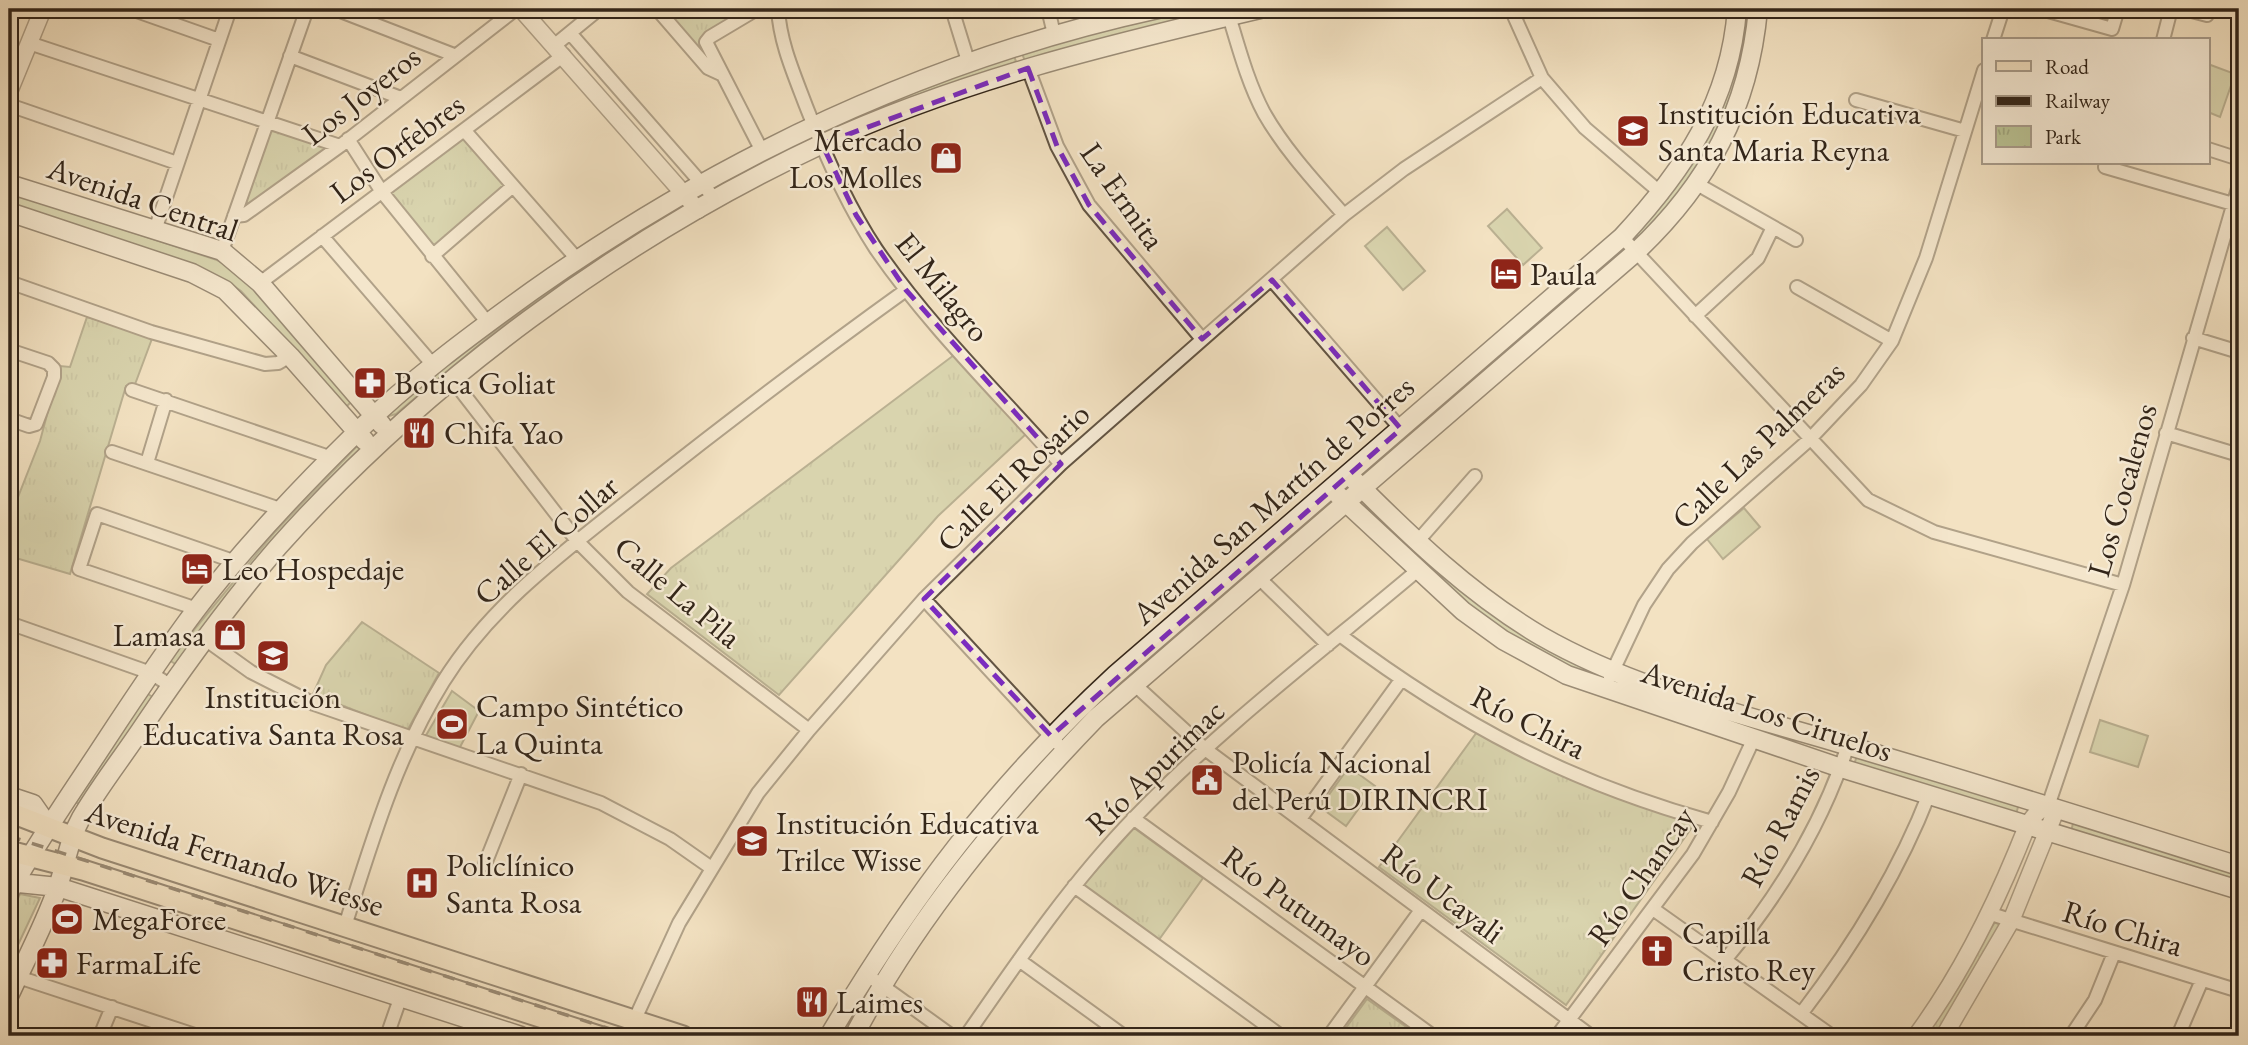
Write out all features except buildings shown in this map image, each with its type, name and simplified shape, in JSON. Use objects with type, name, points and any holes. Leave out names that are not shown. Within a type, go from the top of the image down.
[{"type":"main road","points":[[9,996],[13,975],[58,887],[72,836],[171,686],[278,548],[374,451],[452,379],[612,263],[698,210],[822,144],[909,109],[1028,68],[1135,37],[1260,9]]},
{"type":"main road","name":"Avenida San Martín de Porres","points":[[829,1036],[917,897],[973,822],[1051,736],[1115,675],[1622,237],[1662,194],[1710,116],[1728,58],[1737,9]]},
{"type":"main road","name":"Avenida San Martín de Porres","points":[[854,1036],[906,950],[970,861],[1064,751],[1135,684],[1597,286],[1672,217],[1697,184],[1731,123],[1750,63],[1758,9]]},
{"type":"main road","points":[[11,886],[151,673],[197,609],[236,562],[357,432],[488,323],[635,220],[814,125],[872,98],[968,61],[1054,34],[1148,10]]},
{"type":"main road","points":[[1728,58],[1750,63]]},
{"type":"main road","points":[[1710,116],[1731,123]]},
{"type":"main road","name":"Avenida Central","points":[[9,184],[222,251],[260,283],[392,435]]},
{"type":"main road","name":"Avenida Central","points":[[9,212],[208,280],[240,302],[374,451]]},
{"type":"main road","points":[[1583,270],[1597,286]]},
{"type":"main road","points":[[1503,340],[1516,355]]},
{"type":"main road","name":"Avenida Los Ciruelos","points":[[1348,474],[1417,542],[1464,583],[1507,615],[1543,637],[1613,670],[1760,721],[1848,745],[2239,866]]},
{"type":"main road","name":"Avenida Los Ciruelos","points":[[1331,488],[1463,611],[1503,640],[1557,670],[1604,690],[1841,768],[2239,890]]},
{"type":"main road","points":[[94,758],[114,770]]},
{"type":"main road","name":"Avenida Fernando Wiesse","points":[[9,796],[33,804],[48,827]]},
{"type":"main road","points":[[62,807],[83,816]]},
{"type":"main road","name":"Avenida Fernando Wiesse","points":[[9,813],[683,1036]]},
{"type":"main road","name":"Avenida Fernando Wiesse","points":[[9,851],[65,864],[599,1036]]},
{"type":"main road","points":[[11,886],[58,887],[521,1036]]},
{"type":"street","points":[[11,82],[43,9]]},
{"type":"street","points":[[131,9],[219,40]]},
{"type":"street","points":[[155,230],[230,9]]},
{"type":"street","points":[[222,251],[307,9]]},
{"type":"street","points":[[335,9],[454,55]]},
{"type":"street","points":[[519,9],[560,50],[698,210]]},
{"type":"street","name":"Los Joyeros","points":[[234,216],[244,215],[344,143],[454,55],[519,9]]},
{"type":"street","name":"Los Orfebres","points":[[260,283],[465,131],[560,50],[570,33],[599,9]]},
{"type":"street","points":[[657,9],[708,68],[721,74]]},
{"type":"street","points":[[757,9],[706,42],[762,151]]},
{"type":"street","points":[[775,9],[796,9]]},
{"type":"street","name":"El Milagro","points":[[775,9],[786,52],[814,125],[856,215],[906,290],[1060,464]]},
{"type":"street","points":[[952,9],[968,61]]},
{"type":"street","points":[[1048,9],[1054,34]]},
{"type":"street","points":[[1511,9],[1542,78],[1586,128],[1662,194]]},
{"type":"street","points":[[1994,38],[2004,9]]},
{"type":"street","points":[[2041,9],[2112,29],[2118,9]]},
{"type":"street","points":[[2164,38],[2171,9]]},
{"type":"street","points":[[2184,9],[2207,15]]},
{"type":"street","points":[[1229,16],[1250,81],[1264,113],[1281,139],[1344,215]]},
{"type":"street","points":[[570,33],[716,200]]},
{"type":"street","points":[[29,43],[344,143],[488,323]]},
{"type":"street","points":[[290,55],[401,98]]},
{"type":"street","name":"La Ermita","points":[[1028,68],[1057,146],[1090,205],[1202,339]]},
{"type":"street","name":"Calle El Rosario","points":[[635,1019],[679,923],[710,867],[758,793],[808,730],[924,599],[1060,464],[1344,215],[1404,169],[1542,78]]},
{"type":"street","name":"Calle Las Palmeras","points":[[1604,690],[1644,605],[1668,569],[1692,543],[1809,440],[1861,385],[1892,341],[1926,258],[1982,84]]},
{"type":"street","points":[[1856,100],[1965,131]]},
{"type":"street","points":[[9,105],[177,163]]},
{"type":"street","points":[[465,131],[577,259]]},
{"type":"street","points":[[2210,150],[2239,159]]},
{"type":"street","points":[[2105,167],[2234,205]]},
{"type":"street","points":[[1697,184],[1796,240]]},
{"type":"street","name":"Los Cocalenos","points":[[2048,806],[2123,585],[2239,185]]},
{"type":"street","points":[[432,256],[513,186]]},
{"type":"street","points":[[1695,316],[1758,258],[1773,227]]},
{"type":"street","points":[[322,236],[434,366]]},
{"type":"street","points":[[1622,237],[1809,440],[1868,500],[1934,531],[2123,585]]},
{"type":"street","points":[[1272,280],[1401,429]]},
{"type":"street","points":[[9,282],[151,332],[265,364],[278,363],[290,356]]},
{"type":"street","points":[[1797,287],[1892,341]]},
{"type":"street","name":"Calle El Collar","points":[[345,926],[374,832],[411,738],[444,680],[503,606],[578,542],[813,357],[906,290]]},
{"type":"street","points":[[2193,338],[2239,352]]},
{"type":"street","points":[[9,350],[48,363],[54,369],[54,377],[36,424],[29,426],[9,419]]},
{"type":"street","name":"Calle La Pila","points":[[452,379],[578,542],[628,592],[808,730]]},
{"type":"street","points":[[132,390],[332,458]]},
{"type":"street","points":[[147,463],[166,400]]},
{"type":"street","points":[[2166,433],[2239,455]]},
{"type":"street","points":[[112,452],[284,510]]},
{"type":"street","points":[[1417,542],[1475,476]]},
{"type":"street","points":[[9,506],[10,490]]},
{"type":"street","points":[[197,609],[79,569],[96,514],[236,562]]},
{"type":"street","name":"Río Apurimac","points":[[965,1036],[1074,886],[1133,818],[1205,749],[1418,570]]},
{"type":"street","points":[[1259,578],[1328,645]]},
{"type":"street","points":[[924,599],[1064,751]]},
{"type":"street","points":[[9,623],[151,673],[171,686]]},
{"type":"street","name":"Río Chira","points":[[1340,635],[1401,680],[1474,726],[1550,765],[1630,797],[1712,822]]},
{"type":"street","points":[[205,639],[276,688],[411,738],[521,774],[640,821],[710,867]]},
{"type":"street","points":[[1300,819],[1401,680]]},
{"type":"street","name":"Río Ucayali","points":[[1135,684],[1205,749],[1591,1036]]},
{"type":"street","name":"Río Chancay","points":[[1557,1036],[1653,909],[1712,822],[1754,738]]},
{"type":"street","name":"Río Ramis","points":[[1725,960],[1772,900],[1801,854],[1841,768],[1848,745]]},
{"type":"street","points":[[485,864],[521,774]]},
{"type":"street","points":[[1801,1014],[1858,935],[1883,893],[1929,794]]},
{"type":"street","points":[[1916,1036],[1950,987],[1991,914],[2028,825],[2037,810],[2048,806],[2054,814],[2049,832],[2011,920],[1944,1036]]},
{"type":"street","name":"Río Putumayo","points":[[1133,818],[1433,1036]]},
{"type":"street","points":[[1074,886],[1281,1036]]},
{"type":"street","points":[[1653,909],[1832,1036]]},
{"type":"street","points":[[1329,1036],[1421,910]]},
{"type":"street","name":"Río Chira","points":[[1991,914],[2239,991]]},
{"type":"street","points":[[2071,1036],[2095,1000],[2114,953]]},
{"type":"street","points":[[1019,960],[1125,1036]]},
{"type":"street","points":[[866,974],[953,1036]]},
{"type":"street","points":[[13,975],[196,1036]]},
{"type":"street","points":[[2178,1036],[2202,980]]},
{"type":"street","points":[[387,1036],[401,996]]},
{"type":"street","points":[[100,1036],[112,1007]]},
{"type":"highlighted area","points":[[1028,68],[1057,146],[1089,205],[1202,339],[1272,280],[1401,429],[1051,736],[924,599],[1061,464],[906,290],[856,215],[822,144]]},
{"type":"green space","points":[[658,9],[723,9],[748,13],[702,47],[709,62]]},
{"type":"green space","points":[[1195,9],[1228,9],[1025,61],[1021,51]]},
{"type":"green space","points":[[1744,9],[1754,9],[1738,88],[1699,171],[1640,239],[1634,232],[1678,183],[1697,154]]},
{"type":"green space","points":[[1014,55],[1016,62],[830,133],[826,124]]},
{"type":"green space","points":[[2210,65],[2235,74],[2220,117],[2210,113]]},
{"type":"green space","points":[[268,127],[324,145],[326,148],[248,208],[242,208]]},
{"type":"green space","points":[[463,137],[505,186],[432,250],[387,196]]},
{"type":"green space","points":[[9,192],[217,260],[238,271],[355,398],[346,407],[241,291],[228,282],[199,267],[9,203]]},
{"type":"green space","points":[[683,198],[689,205],[547,294],[497,330],[396,414],[389,416],[388,412],[457,351]]},
{"type":"green space","points":[[1507,209],[1542,248],[1523,265],[1488,226]]},
{"type":"green space","points":[[1387,227],[1425,271],[1403,290],[1365,246]]},
{"type":"green space","points":[[87,317],[153,336],[134,387],[126,386],[70,574],[9,556],[9,520],[40,441],[60,366],[70,367]]},
{"type":"green space","points":[[1502,348],[1507,355],[1370,475],[1365,474],[1363,468]]},
{"type":"green space","points":[[954,355],[1027,433],[938,516],[779,695],[647,594],[671,568]]},
{"type":"green space","points":[[359,444],[363,447],[291,523],[177,665],[169,660],[274,533]]},
{"type":"green space","points":[[1332,498],[1334,502],[1069,739],[1062,731]]},
{"type":"green space","points":[[1366,503],[1593,671],[1588,681],[1518,644],[1427,574],[1364,510]]},
{"type":"green space","points":[[1744,508],[1760,527],[1723,559],[1707,539]]},
{"type":"green space","points":[[362,622],[439,673],[407,731],[313,694],[326,665]]},
{"type":"green space","name":"Campo Sintético La Quinta","points":[[452,691],[479,711],[459,749],[425,737]]},
{"type":"green space","points":[[146,693],[153,697],[82,806],[74,801]]},
{"type":"green space","points":[[2100,720],[2148,736],[2138,767],[2090,752]]},
{"type":"green space","points":[[1477,732],[1601,791],[1695,823],[1566,1005],[1379,867]]},
{"type":"green space","points":[[1858,754],[2019,804],[2016,814],[1854,764]]},
{"type":"green space","points":[[1349,767],[1375,786],[1346,826],[1320,807]]},
{"type":"green space","points":[[2074,820],[2239,871],[2239,883],[2071,831]]},
{"type":"green space","points":[[1134,828],[1203,878],[1158,941],[1083,885]]},
{"type":"green space","points":[[20,894],[40,898],[9,964],[9,918]]},
{"type":"green space","points":[[1995,922],[2002,926],[1940,1036],[1922,1036]]},
{"type":"green space","points":[[1367,999],[1419,1036],[1340,1036]]},
{"type":"railway","points":[[9,836],[632,1036]]},
{"type":"place","name":"Institución Educativa Santa Maria Reyna","points":[[1633,131]]},
{"type":"place","name":"Mercado Los Molles","points":[[946,158]]},
{"type":"place","name":"Paula","points":[[1506,274]]},
{"type":"place","name":"Botica Goliat","points":[[370,383]]},
{"type":"place","name":"Chifa Yao","points":[[419,433]]},
{"type":"place","name":"Leo Hospedaje","points":[[197,569]]},
{"type":"place","name":"Lamasa","points":[[230,635]]},
{"type":"place","name":"Institución Educativa Santa Rosa","points":[[273,656]]},
{"type":"place","name":"Campo Sintético La Quinta","points":[[452,724]]},
{"type":"place","name":"Policía Nacional del Perú DIRINCRI","points":[[1207,780]]},
{"type":"place","name":"Institución Educativa Trilce Wisse","points":[[752,841]]},
{"type":"place","name":"Policlínico Santa Rosa","points":[[422,883]]},
{"type":"place","name":"MegaForce","points":[[67,919]]},
{"type":"place","name":"Capilla Cristo Rey","points":[[1657,951]]},
{"type":"place","name":"FarmaLife","points":[[52,963]]},
{"type":"place","name":"Laimes","points":[[812,1002]]}]
